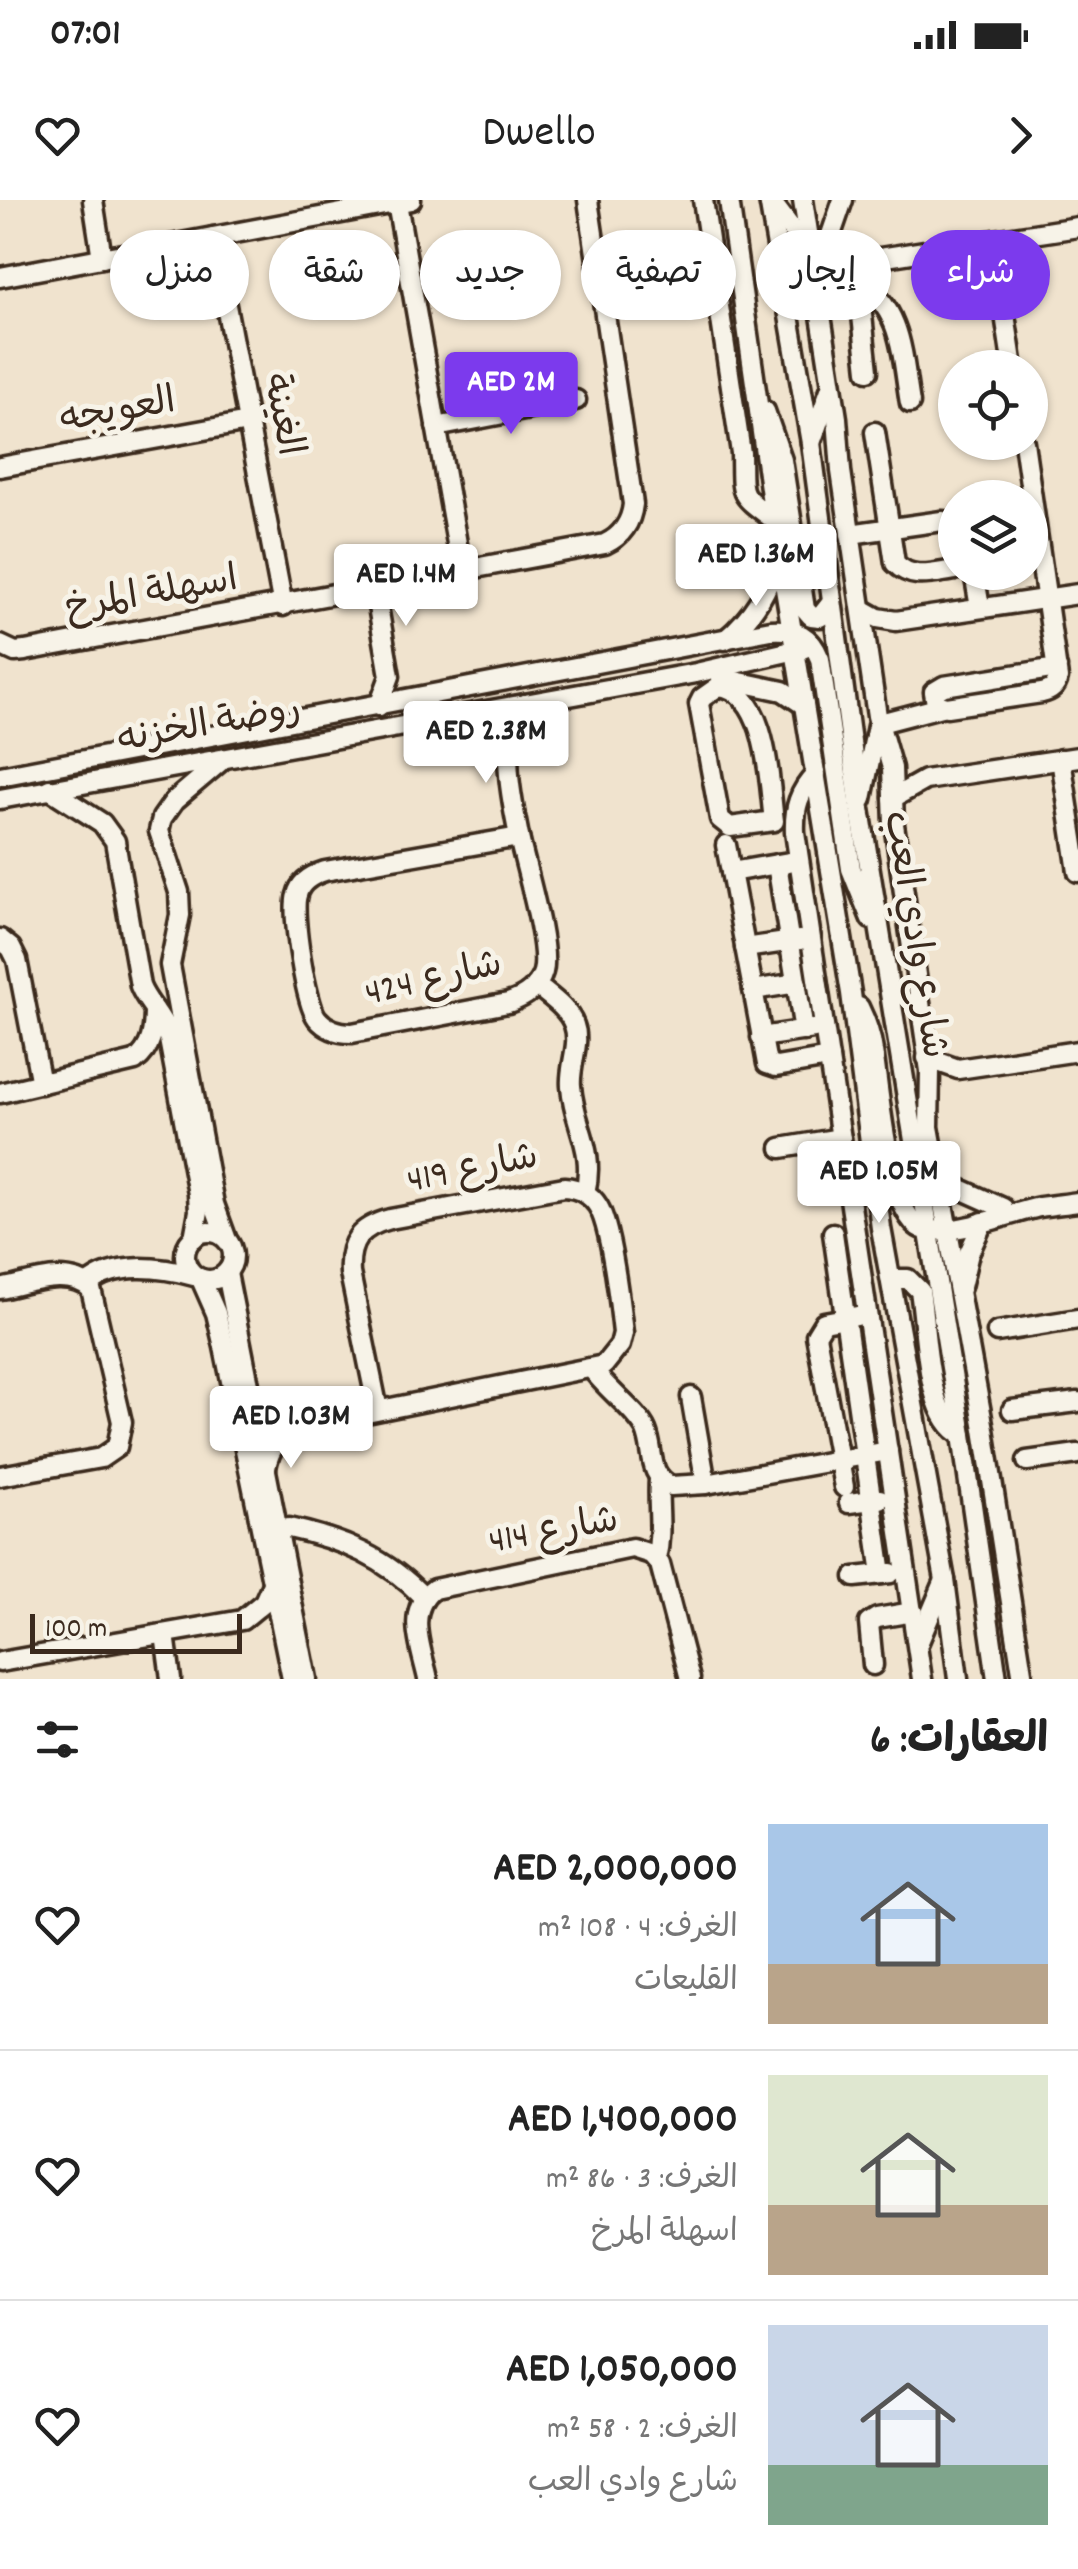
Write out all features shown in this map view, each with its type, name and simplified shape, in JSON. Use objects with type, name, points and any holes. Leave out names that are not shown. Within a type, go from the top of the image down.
[{"type":"street","points":[[93,200],[102,258]]},
{"type":"street","name":"اسهلة المرخ","points":[[0,645],[24,652],[376,589],[604,544],[620,535],[630,521],[633,504],[588,200]]},
{"type":"street","points":[[703,200],[741,453],[740,488],[746,498],[774,520]]},
{"type":"street","points":[[769,200],[796,230]]},
{"type":"street","name":"شارع وادي العب","points":[[769,200],[811,443],[890,1004],[932,1224],[997,1679]]},
{"type":"street","points":[[803,200],[812,230]]},
{"type":"street","points":[[832,230],[843,200]]},
{"type":"street","points":[[249,231],[404,201],[436,428],[462,572]]},
{"type":"street","points":[[729,201],[792,630],[822,668],[851,869],[859,896],[879,933]]},
{"type":"street","points":[[1050,232],[1078,228]]},
{"type":"street","points":[[0,277],[110,257]]},
{"type":"street","points":[[891,312],[910,403]]},
{"type":"street","name":"الغينة","points":[[229,320],[283,606]]},
{"type":"street","points":[[821,320],[878,719],[892,768],[931,1088],[929,1122],[938,1178],[932,1224]]},
{"type":"street","points":[[862,320],[868,372]]},
{"type":"street","points":[[1006,320],[1010,350]]},
{"type":"street","points":[[811,443],[832,384]]},
{"type":"street","points":[[756,392],[782,460],[805,609],[810,616],[820,617],[831,603]]},
{"type":"street","points":[[436,428],[576,400]]},
{"type":"street","name":"العويجه","points":[[0,468],[248,422]]},
{"type":"street","points":[[875,432],[893,557],[904,572],[916,576],[938,573]]},
{"type":"street","points":[[878,719],[941,707],[934,692],[944,686],[1056,668],[1027,460]]},
{"type":"street","points":[[850,534],[938,524]]},
{"type":"street","points":[[724,640],[746,620],[764,594],[778,552]]},
{"type":"street","points":[[376,589],[390,676],[379,706]]},
{"type":"street","points":[[977,590],[980,608]]},
{"type":"street","points":[[862,610],[878,618],[896,620],[1078,594]]},
{"type":"street","points":[[867,646],[876,632],[896,620]]},
{"type":"street","points":[[804,647],[834,624]]},
{"type":"street","name":"روضة الخزنه","points":[[0,776],[771,630],[792,630]]},
{"type":"street","name":"شارع وادي العب","points":[[804,647],[804,705],[889,1270],[945,1580],[958,1679]]},
{"type":"street","name":"روضة الخزنه","points":[[0,799],[696,674],[804,647]]},
{"type":"street","points":[[577,668],[582,692]]},
{"type":"street","points":[[696,674],[776,688],[804,705]]},
{"type":"street","points":[[390,676],[413,700]]},
{"type":"street","points":[[774,820],[760,724],[730,689],[715,688],[699,704],[720,819],[730,827],[794,818]]},
{"type":"street","name":"شارع 424","points":[[519,837],[325,871],[306,880],[295,906],[312,1009],[317,1018],[332,1030],[362,1032],[520,999],[536,986],[544,960],[508,765],[511,735],[525,704]]},
{"type":"street","points":[[490,711],[501,718],[511,735]]},
{"type":"street","points":[[860,809],[878,719]]},
{"type":"street","points":[[227,757],[174,801],[162,818],[159,831],[180,904],[170,960],[214,1204],[233,1253],[227,1273],[307,1679]]},
{"type":"street","points":[[893,798],[926,780],[1069,758],[1078,872]]},
{"type":"street","points":[[892,768],[926,780]]},
{"type":"street","points":[[816,774],[800,794],[794,818],[922,1679]]},
{"type":"street","points":[[49,789],[94,816],[111,833],[140,986],[168,1034],[198,1194],[198,1220],[186,1263],[216,1313],[292,1679]]},
{"type":"street","points":[[726,845],[769,1066],[829,1058]]},
{"type":"street","points":[[731,872],[799,860]]},
{"type":"street","points":[[778,864],[804,1030]]},
{"type":"street","points":[[745,948],[811,938]]},
{"type":"street","points":[[0,939],[18,960],[41,1084]]},
{"type":"street","points":[[753,990],[797,983]]},
{"type":"street","points":[[536,986],[562,1008],[576,1030],[570,1086],[589,1150],[585,1193]]},
{"type":"street","points":[[850,993],[870,1036],[896,1188],[932,1224],[959,1298],[1023,1679]]},
{"type":"street","points":[[890,1004],[924,1038]]},
{"type":"street","points":[[0,1093],[134,1061],[151,1039],[154,1009]]},
{"type":"street","points":[[762,1037],[824,1027]]},
{"type":"street","points":[[931,1088],[958,1070],[1078,1051]]},
{"type":"street","points":[[927,1058],[958,1070]]},
{"type":"street","points":[[781,1148],[841,1138]]},
{"type":"street","points":[[938,1178],[1003,1208]]},
{"type":"street","name":"شارع 419","points":[[378,1410],[350,1273],[349,1255],[361,1231],[390,1219],[553,1188],[575,1188],[585,1193],[600,1209],[604,1220],[622,1333],[614,1356],[594,1370]]},
{"type":"street","points":[[932,1224],[984,1222],[1035,1208],[1078,1202]]},
{"type":"street","points":[[962,1435],[951,1430],[938,1408],[920,1291],[908,1279],[889,1270],[900,1236],[932,1224],[1003,1208],[1035,1208]]},
{"type":"street","points":[[959,1298],[969,1253],[984,1222]]},
{"type":"street","points":[[150,1267],[214,1233],[226,1240]]},
{"type":"street","points":[[833,1234],[882,1574]]},
{"type":"street","points":[[86,1284],[105,1274],[150,1267],[215,1280],[227,1273]]},
{"type":"street","points":[[0,1289],[66,1277],[86,1284],[94,1296],[122,1422],[117,1447],[101,1458],[0,1476]]},
{"type":"street","points":[[868,1315],[824,1322],[817,1331],[846,1496],[872,1500],[895,1496]]},
{"type":"street","points":[[997,1332],[1078,1319]]},
{"type":"street","points":[[266,1468],[273,1446],[281,1437],[314,1424],[594,1370],[642,1424],[649,1440],[659,1479],[662,1530],[656,1558]]},
{"type":"street","points":[[829,1404],[880,1394]]},
{"type":"street","points":[[691,1397],[706,1484]]},
{"type":"street","points":[[1012,1410],[1078,1402]]},
{"type":"street","points":[[256,1410],[287,1422],[314,1424]]},
{"type":"street","points":[[972,1518],[984,1429]]},
{"type":"street","points":[[659,1479],[678,1487],[706,1484],[888,1452]]},
{"type":"street","points":[[1027,1461],[1078,1454]]},
{"type":"street","points":[[289,1528],[363,1551],[384,1562],[424,1598],[417,1614],[428,1679]]},
{"type":"street","name":"شارع 414","points":[[424,1598],[442,1587],[639,1548],[656,1558],[662,1570],[690,1679]]},
{"type":"street","points":[[855,1577],[906,1571]]},
{"type":"street","points":[[918,1644],[945,1580]]},
{"type":"street","points":[[242,1620],[264,1602],[272,1584]]},
{"type":"street","points":[[873,1665],[869,1624],[876,1618],[913,1612]]},
{"type":"street","points":[[0,1662],[242,1620],[283,1638]]},
{"type":"street","points":[[164,1634],[170,1679]]}]
